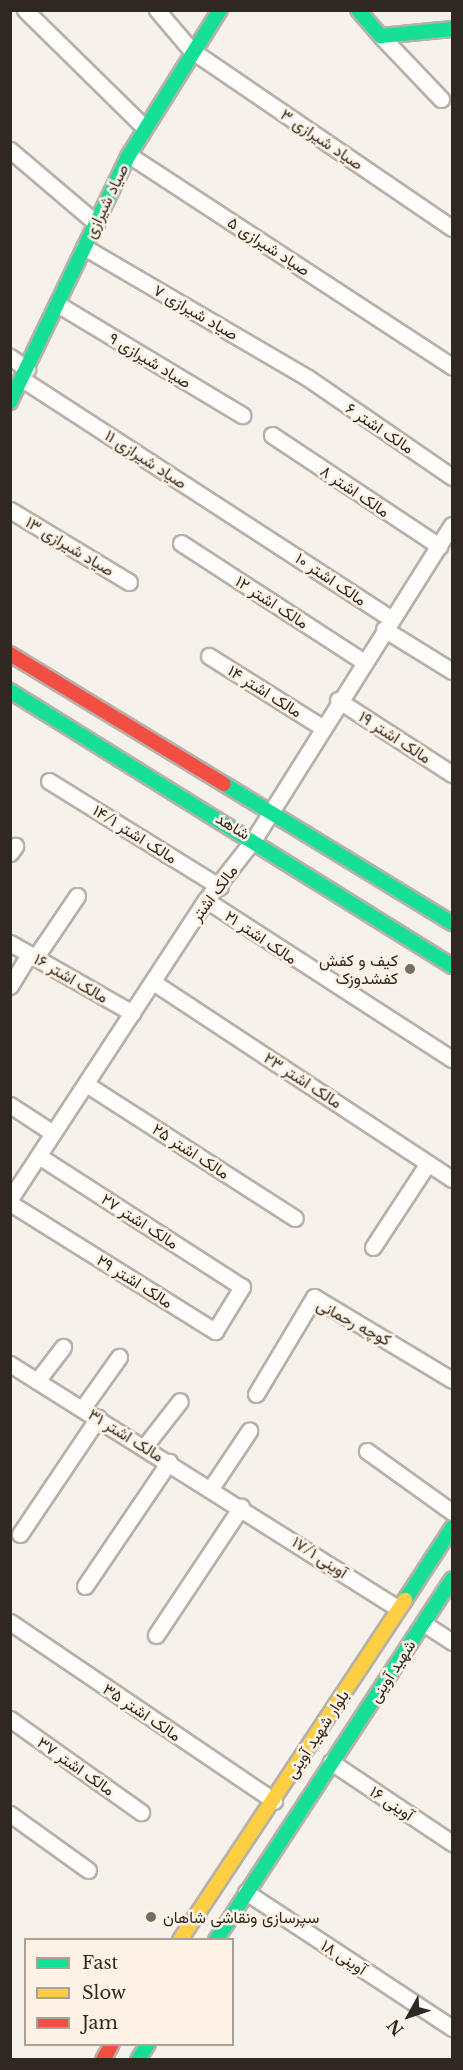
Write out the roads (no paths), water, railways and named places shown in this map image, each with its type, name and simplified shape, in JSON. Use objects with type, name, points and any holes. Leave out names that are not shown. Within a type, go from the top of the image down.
[{"type":"street","points":[[25,10],[73,61],[144,128]]},
{"type":"street","name":"صیاد شیرازی ۳","points":[[157,10],[191,50],[453,228]]},
{"type":"street","name":"صیاد شیرازی","points":[[10,402],[144,128],[191,50],[220,10]]},
{"type":"street","points":[[358,10],[441,99]]},
{"type":"street","points":[[381,36],[453,29]]},
{"type":"street","points":[[10,150],[96,223]]},
{"type":"street","name":"صیاد شیرازی ۵","points":[[129,156],[453,366]]},
{"type":"street","name":"صیاد شیرازی ۷","points":[[84,247],[308,378]]},
{"type":"street","name":"صیاد شیرازی ۹","points":[[59,305],[242,415]]},
{"type":"street","name":"صیاد شیرازی ۱۱","points":[[10,357],[25,374],[271,539]]},
{"type":"street","name":"مالک اشتر ۶","points":[[308,378],[453,477]]},
{"type":"street","name":"مالک اشتر ۸","points":[[272,435],[439,546]]},
{"type":"street","name":"صیاد شیرازی ۱۳","points":[[10,510],[129,582]]},
{"type":"street","name":"مالک اشتر","points":[[10,1201],[206,900],[220,887],[254,839],[269,809],[320,726],[453,525]]},
{"type":"street","name":"مالک اشتر ۱۰","points":[[271,539],[453,671]]},
{"type":"street","name":"مالک اشتر ۱۲","points":[[181,543],[363,661]]},
{"type":"street","name":"شاهد","points":[[10,654],[269,809],[453,923]]},
{"type":"street","name":"مالک اشتر ۱۴","points":[[209,656],[320,726]]},
{"type":"street","name":"شاهد","points":[[10,691],[254,839],[453,966]]},
{"type":"street","name":"مالک اشتر ۱۹","points":[[338,700],[453,774]]},
{"type":"street","name":"مالک اشتر ۱۴/۱","points":[[50,781],[220,887]]},
{"type":"street","points":[[10,986],[77,896]]},
{"type":"street","name":"مالک اشتر ۲۱","points":[[206,900],[345,994],[453,1059]]},
{"type":"street","name":"مالک اشتر ۱۶","points":[[10,943],[132,1013]]},
{"type":"street","name":"مالک اشتر ۲۳","points":[[153,982],[453,1179]]},
{"type":"street","name":"مالک اشتر ۲۵","points":[[86,1084],[295,1218]]},
{"type":"street","points":[[10,1105],[53,1133]]},
{"type":"street","name":"مالک اشتر ۲۷","points":[[39,1156],[242,1287]]},
{"type":"street","points":[[372,1247],[428,1163]]},
{"type":"street","name":"مالک اشتر ۲۹","points":[[10,1201],[215,1331],[242,1287]]},
{"type":"street","name":"کوچه رحمانی","points":[[256,1394],[315,1297],[453,1380]]},
{"type":"street","points":[[37,1381],[63,1347]]},
{"type":"street","points":[[82,1409],[119,1357]]},
{"type":"street","name":"مالک اشتر ۳۱","points":[[10,1364],[241,1507]]},
{"type":"street","points":[[144,1447],[180,1401]]},
{"type":"street","points":[[20,1534],[98,1418]]},
{"type":"street","points":[[211,1488],[249,1431]]},
{"type":"street","points":[[367,1451],[453,1512]]},
{"type":"street","points":[[85,1586],[169,1462]]},
{"type":"street","points":[[156,1635],[241,1507]]},
{"type":"street","name":"آوینی ۱۷/۱","points":[[241,1507],[398,1608]]},
{"type":"street","name":"بلوار شهید آوینی","points":[[181,1938],[453,1528]]},
{"type":"street","name":"شهید آوینی","points":[[331,1762],[453,1579]]},
{"type":"street","name":"مالک اشتر ۳۵","points":[[10,1622],[274,1801]]},
{"type":"street","points":[[423,1623],[453,1642]]},
{"type":"street","name":"مالک اشتر ۳۷","points":[[10,1719],[141,1812]]},
{"type":"street","name":"بلوار شهید آوینی","points":[[217,1938],[331,1762]]},
{"type":"street","name":"۱۶ آوینی","points":[[331,1762],[453,1843]]},
{"type":"street","points":[[10,1814],[88,1870]]},
{"type":"street","name":"۱۸ آوینی","points":[[246,1892],[447,2025]]},
{"type":"street","points":[[103,2060],[111,2046]]},
{"type":"street","points":[[138,2060],[147,2046]]},
{"type":"place","name":"کیف و کفش کفشدوزک","points":[[410,969]]},
{"type":"place","name":"سپرسازی و‌نقاشی شاهان","points":[[151,1917]]}]
